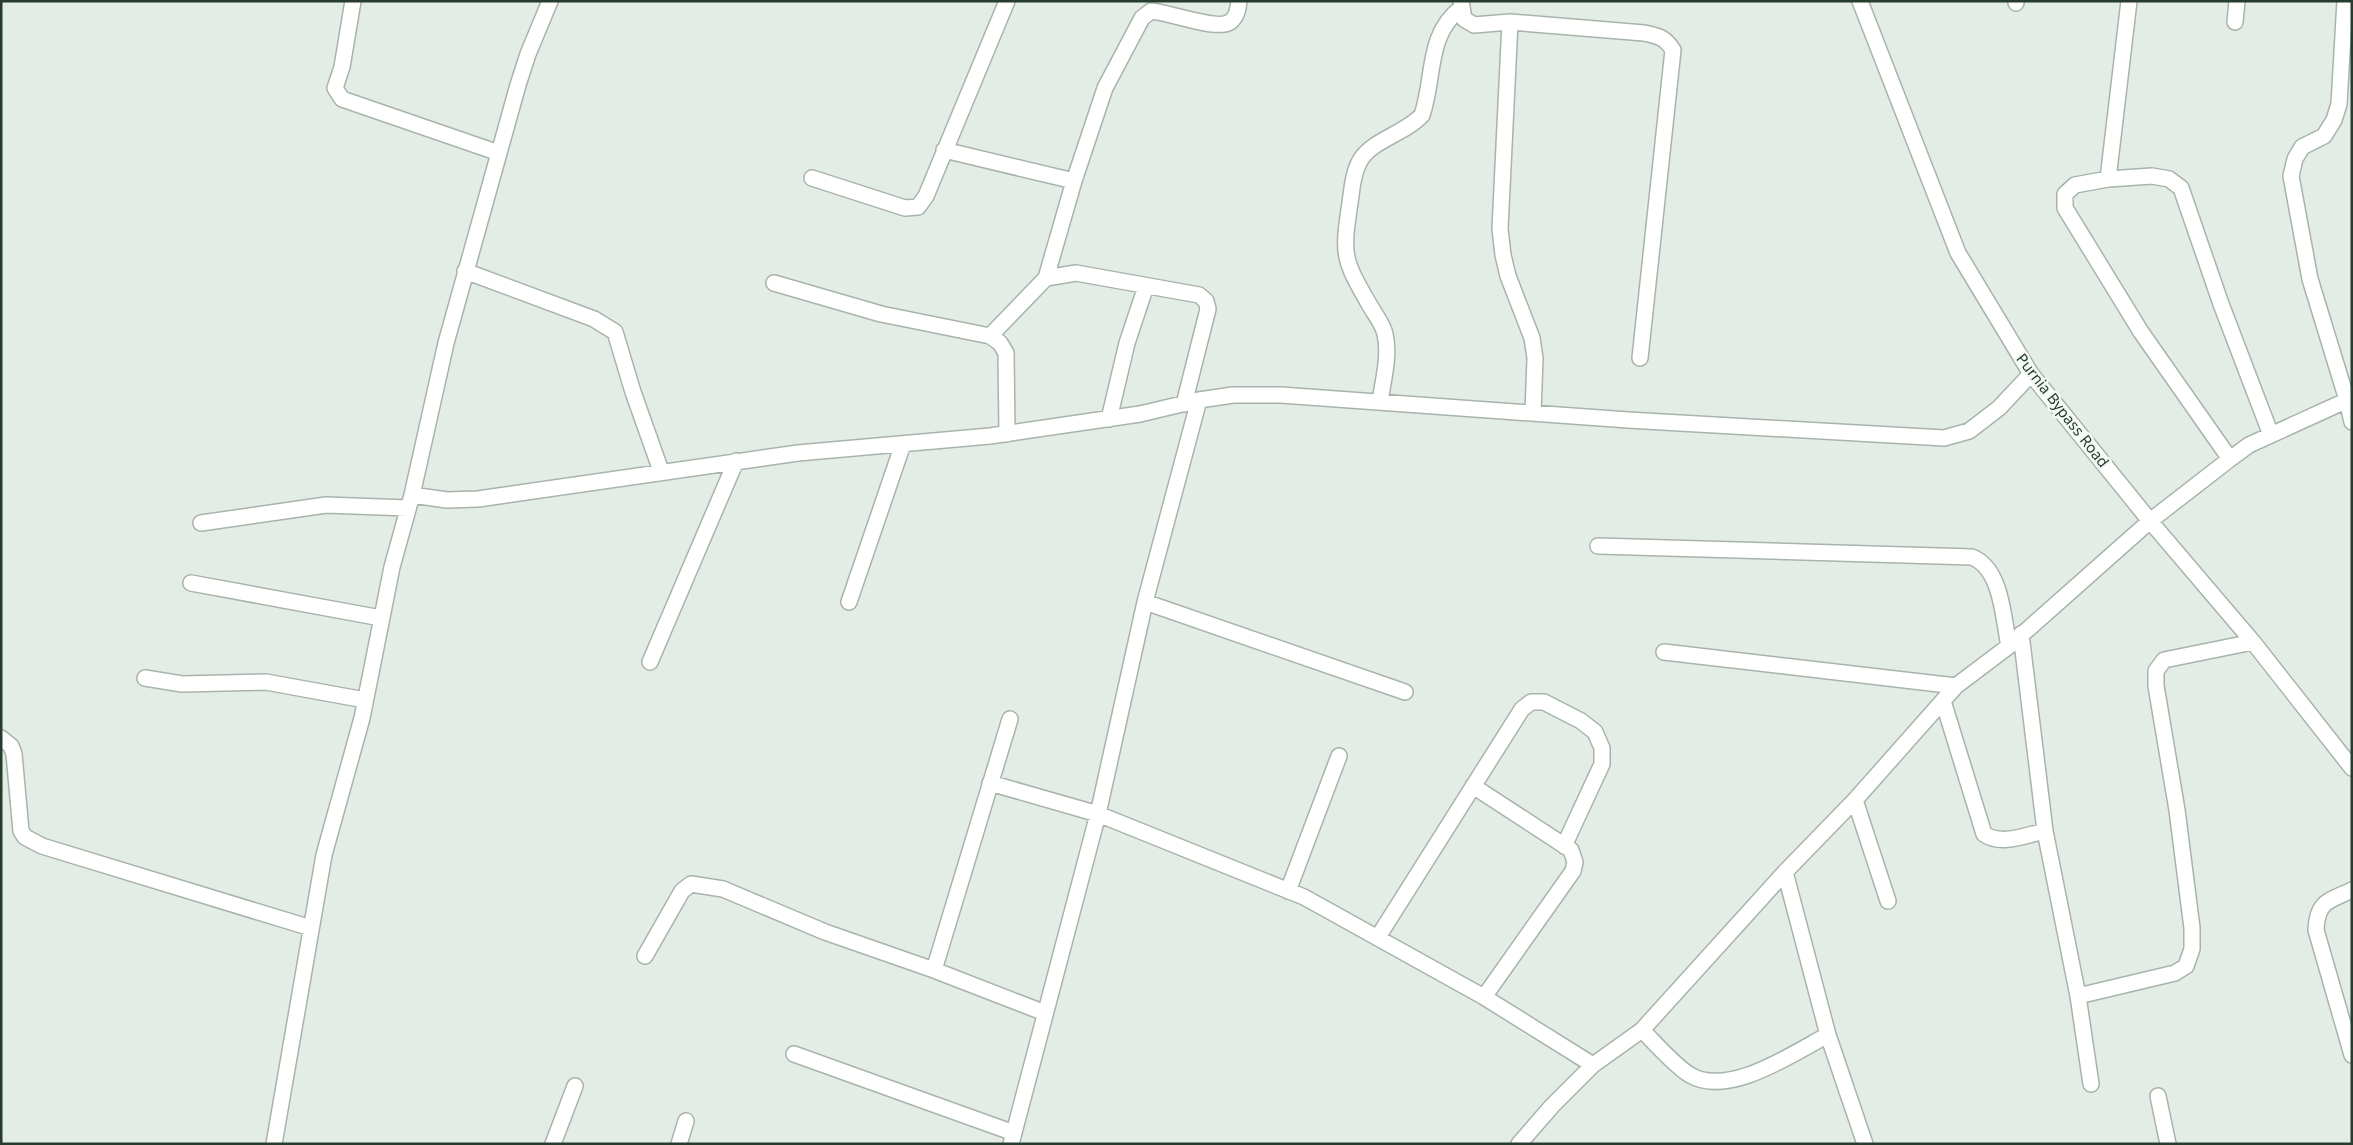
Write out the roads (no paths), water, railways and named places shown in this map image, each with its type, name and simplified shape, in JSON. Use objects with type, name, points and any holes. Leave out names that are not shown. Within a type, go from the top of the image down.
[{"type":"street","points":[[353,1],[342,68],[335,88],[342,99],[499,153]]},
{"type":"street","points":[[274,1144],[324,855],[353,752],[381,618],[410,502],[446,342],[528,54],[550,1]]},
{"type":"street","points":[[812,178],[912,208],[918,206],[926,196],[1007,1]]},
{"type":"street","points":[[990,336],[1046,278],[1074,181],[1105,88],[1142,18],[1150,11],[1164,12],[1221,26],[1230,22],[1237,14],[1240,1]]},
{"type":"street","name":"Purnia Bypass Road","points":[[1860,1],[1958,253],[2031,374],[2253,642],[2352,768]]},
{"type":"street","points":[[2108,179],[2128,1]]},
{"type":"street","points":[[2235,22],[2237,1]]},
{"type":"street","points":[[2345,1],[2339,104],[2334,120],[2324,136],[2302,147],[2295,158],[2291,176],[2310,279],[2349,399],[2352,422]]},
{"type":"street","points":[[1461,5],[1464,19],[1474,24],[1510,22],[1651,34],[1667,40],[1673,50],[1640,358]]},
{"type":"street","points":[[1380,402],[1387,352],[1385,331],[1351,272],[1344,254],[1344,237],[1354,175],[1361,158],[1373,148],[1414,125],[1422,115],[1440,34],[1448,19],[1461,5]]},
{"type":"street","points":[[1510,22],[1500,229],[1502,255],[1508,276],[1532,338],[1535,358],[1534,413]]},
{"type":"street","points":[[944,150],[1074,181]]},
{"type":"street","points":[[2230,459],[2141,332],[2065,208],[2065,194],[2075,184],[2108,179],[2152,176],[2168,180],[2181,188],[2221,304],[2272,435]]},
{"type":"street","points":[[465,271],[594,319],[615,332],[633,392],[661,472]]},
{"type":"street","points":[[1046,278],[1076,273],[1199,295],[1206,301],[1208,309],[1184,404]]},
{"type":"street","points":[[774,283],[881,314],[990,336],[1000,343],[1006,353],[1006,434]]},
{"type":"street","points":[[1109,419],[1127,343],[1146,286]]},
{"type":"street","points":[[200,523],[326,505],[478,498],[798,452],[1006,434],[1109,419],[1199,400],[1233,395],[1281,395],[1534,413],[1944,438],[1969,431],[1999,408],[2031,374]]},
{"type":"street","points":[[1520,1144],[1552,1106],[1593,1065],[1642,1030],[1785,872],[1855,800],[1956,686],[2009,646],[2150,520],[2249,445],[2349,399]]},
{"type":"street","points":[[794,1054],[1012,1138],[1098,814],[1145,602],[1199,400]]},
{"type":"street","points":[[849,602],[903,444]]},
{"type":"street","points":[[650,662],[736,461]]},
{"type":"street","points":[[1598,546],[1972,557],[1983,561],[1991,572],[2000,601],[2009,646]]},
{"type":"street","points":[[191,583],[381,618]]},
{"type":"street","points":[[1145,602],[1404,692]]},
{"type":"street","points":[[2022,634],[2045,832],[2078,996],[2091,1084]]},
{"type":"street","points":[[2078,996],[2175,972],[2186,966],[2192,949],[2192,928],[2177,810],[2156,686],[2156,671],[2164,660],[2253,642]]},
{"type":"street","points":[[1664,652],[1956,686]]},
{"type":"street","points":[[145,678],[182,684],[266,682],[365,700]]},
{"type":"street","points":[[1943,701],[1984,834],[1992,840],[2003,840],[2045,832]]},
{"type":"street","points":[[1378,937],[1522,709],[1531,702],[1544,702],[1581,722],[1595,732],[1602,748],[1602,764],[1564,846]]},
{"type":"street","points":[[934,970],[1010,720]]},
{"type":"street","points":[[1,738],[11,746],[14,754],[21,831],[31,841],[108,867],[311,928]]},
{"type":"street","points":[[1288,891],[1339,756]]},
{"type":"street","points":[[990,783],[1098,814],[1288,891],[1378,937],[1484,997],[1593,1065]]},
{"type":"street","points":[[1473,786],[1572,850],[1575,862],[1573,871],[1484,997]]},
{"type":"street","points":[[1855,800],[1888,901]]},
{"type":"street","points":[[1785,872],[1828,1035],[1865,1144]]},
{"type":"street","points":[[645,956],[682,891],[691,884],[724,889],[825,932],[934,970],[1045,1014]]},
{"type":"street","points":[[2352,890],[2324,902],[2316,914],[2316,930],[2352,1055]]},
{"type":"street","points":[[1642,1030],[1690,1075],[1718,1082],[1744,1078],[1828,1035]]},
{"type":"street","points":[[553,1144],[575,1086]]},
{"type":"street","points":[[2158,1096],[2168,1144]]},
{"type":"street","points":[[679,1144],[686,1121]]}]
